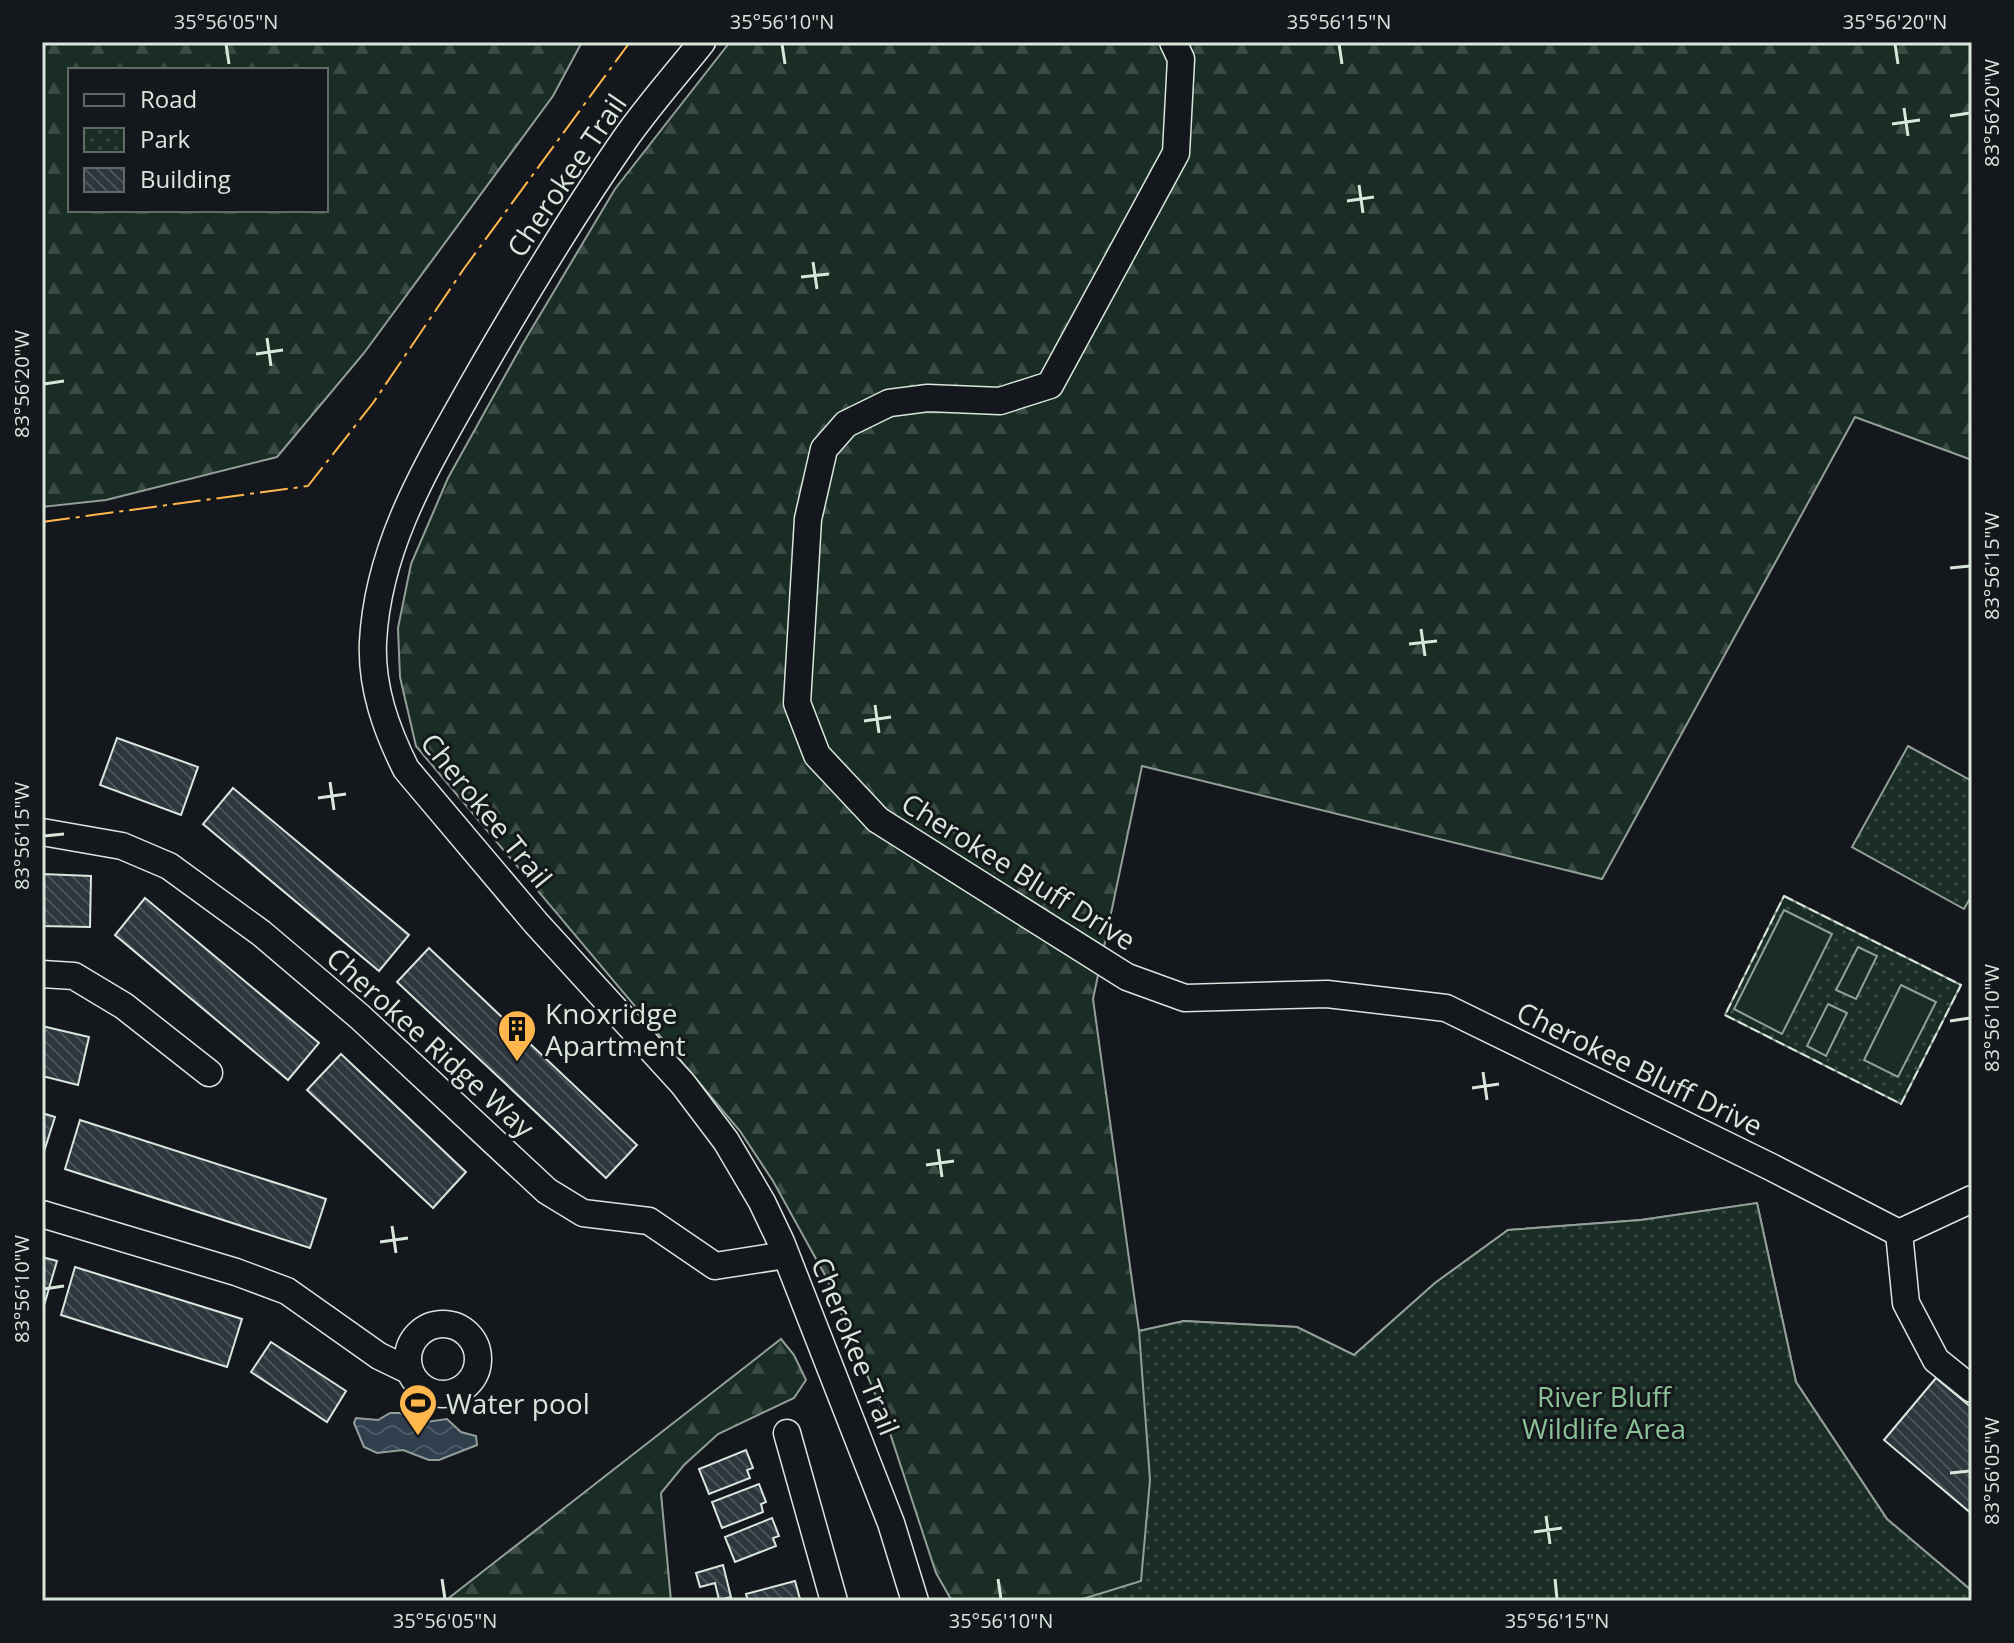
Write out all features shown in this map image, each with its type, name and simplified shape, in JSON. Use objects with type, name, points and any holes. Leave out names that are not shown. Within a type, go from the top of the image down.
[{"type":"street","name":"Cherokee Trail","points":[[702,42],[624,140],[546,259],[413,490],[388,555],[373,641],[374,673],[382,711],[406,769],[536,923],[683,1084],[726,1141],[762,1202],[786,1255],[891,1523],[915,1601]]},
{"type":"street","name":"Cherokee Bluff Drive","points":[[1173,42],[1181,59],[1176,153],[1050,385],[1000,401],[928,398],[889,403],[846,424],[824,449],[808,519],[797,703],[817,755],[878,820],[1127,977],[1185,998],[1327,994],[1446,1008],[1899,1233]]},
{"type":"street","name":"Cherokee Ridge Way","points":[[42,832],[122,846],[169,866],[261,933],[360,1017],[547,1191],[583,1213],[649,1221],[715,1266],[786,1255]]},
{"type":"street","points":[[42,974],[74,976],[112,998],[209,1073]]},
{"type":"street","points":[[1972,1199],[1899,1233],[1906,1303],[1936,1360],[1972,1389]]},
{"type":"street","points":[[42,1214],[236,1272],[287,1291],[379,1356],[410,1371]]},
{"type":"street","points":[[787,1433],[834,1601]]},
{"type":"green space","points":[[42,42],[582,42],[553,96],[364,353],[277,457],[106,500],[42,507]]},
{"type":"green space","points":[[730,42],[1972,42],[1972,460],[1855,417],[1602,879],[1142,766],[1093,999],[1139,1331],[1184,1321],[1297,1327],[1354,1355],[1435,1283],[1508,1230],[1641,1220],[1757,1203],[1796,1382],[1887,1519],[1972,1591],[1972,1601],[952,1601],[936,1573],[884,1415],[826,1277],[773,1181],[740,1131],[416,746],[400,677],[398,628],[411,564],[448,478],[522,345],[615,189]]},
{"type":"green space","points":[[1908,746],[1972,781],[1972,895],[1964,909],[1852,847]]},
{"type":"green space","points":[[1784,896],[1961,985],[1901,1104],[1725,1015]]},
{"type":"green space","points":[[1784,910],[1832,934],[1782,1034],[1734,1009]]},
{"type":"green space","points":[[1858,947],[1877,956],[1856,999],[1836,990]]},
{"type":"green space","points":[[1901,985],[1936,1002],[1898,1077],[1864,1060]]},
{"type":"green space","points":[[1828,1004],[1847,1013],[1826,1056],[1807,1046]]},
{"type":"green space","name":"River Bluff Wildlife Area","points":[[1757,1203],[1796,1382],[1887,1519],[1972,1591],[1972,1601],[1076,1601],[1141,1581],[1150,1480],[1139,1331],[1184,1321],[1297,1327],[1354,1355],[1435,1283],[1508,1230],[1641,1220]]},
{"type":"green space","points":[[781,1339],[794,1355],[806,1380],[794,1398],[718,1434],[684,1465],[661,1493],[671,1601],[445,1601]]},
{"type":"water","name":"Water pool","points":[[390,1413],[400,1413],[426,1422],[447,1419],[461,1432],[476,1436],[477,1445],[439,1460],[429,1460],[403,1450],[377,1453],[364,1447],[354,1423],[356,1418],[378,1420]]},
{"type":"building","points":[[117,738],[198,767],[181,815],[100,785]]},
{"type":"building","points":[[233,788],[409,935],[379,971],[203,824]]},
{"type":"building","points":[[42,874],[91,876],[90,927],[42,926]]},
{"type":"building","points":[[145,898],[319,1043],[288,1080],[115,935]]},
{"type":"building","name":"Knoxridge Apartment","points":[[429,948],[637,1145],[606,1178],[397,982]]},
{"type":"building","points":[[42,1026],[89,1037],[78,1085],[42,1076]]},
{"type":"building","points":[[341,1054],[466,1172],[433,1208],[307,1090]]},
{"type":"building","points":[[42,1113],[55,1117],[42,1158]]},
{"type":"building","points":[[80,1120],[326,1199],[310,1248],[65,1169]]},
{"type":"building","points":[[42,1257],[57,1261],[43,1309],[42,1309]]},
{"type":"building","points":[[75,1267],[242,1319],[227,1367],[61,1315]]},
{"type":"building","points":[[271,1342],[346,1391],[327,1422],[251,1372]]},
{"type":"building","points":[[1936,1378],[1972,1408],[1972,1514],[1884,1440]]},
{"type":"building","points":[[746,1450],[753,1468],[747,1470],[750,1478],[709,1494],[699,1469]]},
{"type":"building","points":[[759,1484],[766,1502],[761,1504],[763,1512],[722,1528],[712,1502]]},
{"type":"building","points":[[772,1518],[779,1536],[773,1538],[776,1546],[735,1562],[725,1537]]},
{"type":"building","points":[[723,1565],[731,1597],[719,1600],[715,1583],[700,1587],[696,1573]]},
{"type":"building","points":[[795,1581],[800,1599],[748,1601],[746,1594]]},
{"type":"fence","points":[[1784,896],[1961,985],[1901,1104],[1725,1015],[1784,896]]},
{"type":"power","points":[[42,522],[308,486],[373,403],[463,270],[630,42]]},
{"type":"place","name":"Knoxridge Apartment","points":[[517,1063]]},
{"type":"place","name":"Water pool","points":[[418,1437]]}]
